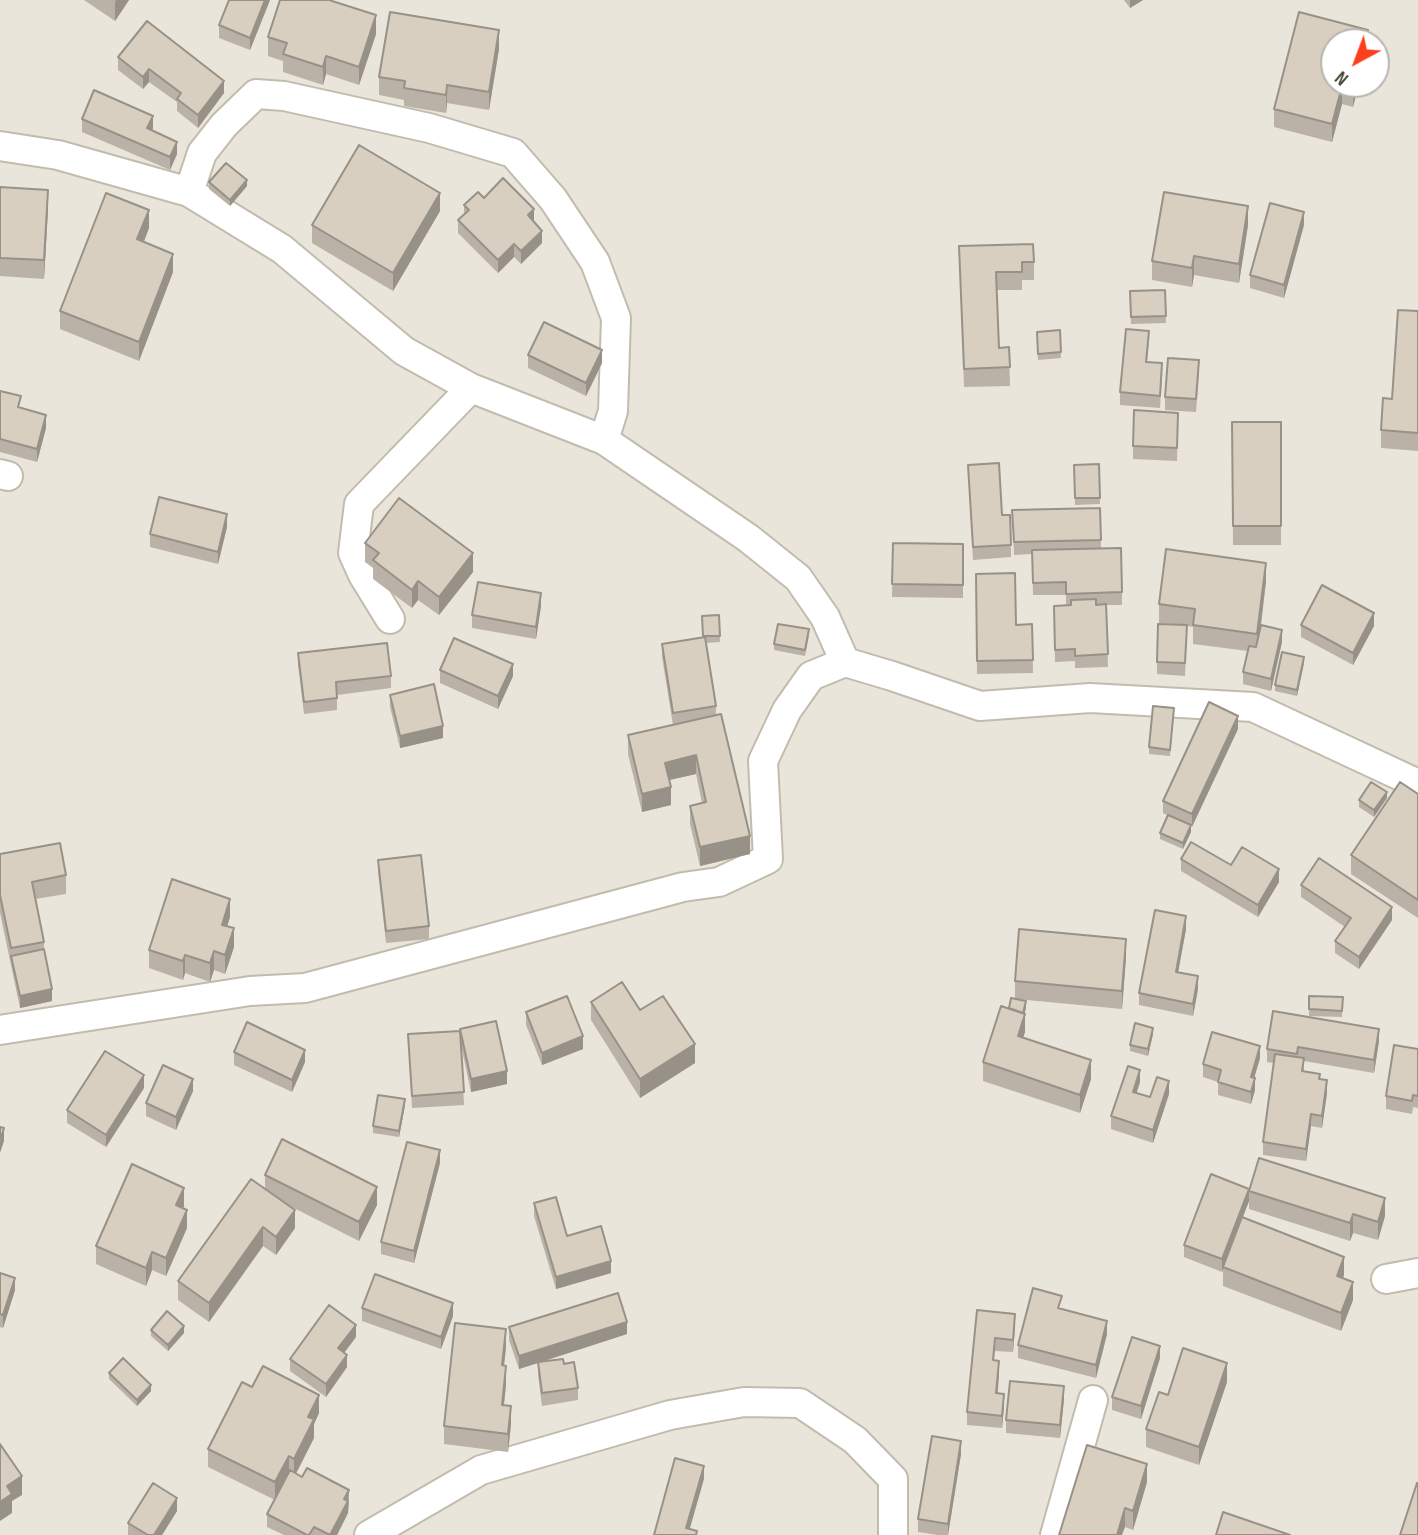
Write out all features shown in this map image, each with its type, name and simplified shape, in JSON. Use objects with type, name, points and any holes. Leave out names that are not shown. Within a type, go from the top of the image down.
[{"type":"street","points":[[189,192],[202,153],[256,94],[284,96],[429,128],[513,153],[553,199],[595,262],[616,318],[613,411],[604,440]]},
{"type":"street","points":[[0,146],[58,156],[189,192],[282,249],[404,351],[471,388],[604,440],[748,538],[798,578],[825,617],[845,662]]},
{"type":"street","points":[[390,619],[353,553],[359,505],[471,388]]},
{"type":"street","points":[[0,1030],[250,991],[304,988],[683,887],[719,882],[768,859],[763,761],[787,710],[811,676],[845,662],[981,706],[1090,698],[1253,708],[1418,784]]},
{"type":"street","points":[[1386,1279],[1418,1273]]},
{"type":"street","points":[[1055,1535],[1094,1400]]},
{"type":"street","points":[[369,1535],[481,1471],[670,1415],[744,1402],[800,1403],[855,1440],[893,1479],[894,1535]]},
{"type":"shaded area","points":[[0,0],[1418,0],[1418,1535],[0,1535]]},
{"type":"building","points":[[229,0],[265,0],[250,38],[219,25]]},
{"type":"building","points":[[280,0],[329,0],[376,15],[359,67],[326,56],[323,67],[283,54],[287,43],[268,37]]},
{"type":"building","points":[[390,12],[499,30],[489,92],[447,85],[446,95],[404,88],[405,81],[379,77]]},
{"type":"building","points":[[1299,12],[1360,28],[1320,28],[1320,98],[1339,98],[1332,124],[1274,109]]},
{"type":"building","points":[[147,21],[224,81],[198,115],[177,99],[181,93],[149,69],[143,77],[118,57]]},
{"type":"building","points":[[94,90],[153,116],[147,128],[177,142],[170,157],[82,119]]},
{"type":"building","points":[[359,145],[440,193],[393,273],[312,225]]},
{"type":"building","points":[[226,163],[247,180],[230,200],[209,182]]},
{"type":"building","points":[[503,178],[534,209],[528,215],[542,231],[521,251],[514,244],[498,260],[458,220],[469,210],[464,205],[478,192],[484,198]]},
{"type":"building","points":[[0,187],[48,190],[44,260],[0,258]]},
{"type":"building","points":[[1164,192],[1248,206],[1239,264],[1194,256],[1192,268],[1152,261]]},
{"type":"building","points":[[106,193],[149,210],[137,239],[173,254],[139,342],[60,311]]},
{"type":"building","points":[[1270,203],[1304,212],[1284,285],[1250,275]]},
{"type":"building","points":[[1033,244],[1034,262],[1022,262],[1022,272],[996,272],[999,348],[1009,347],[1010,367],[964,369],[959,246]]},
{"type":"building","points":[[1165,290],[1166,316],[1131,317],[1130,291]]},
{"type":"building","points":[[1398,310],[1418,311],[1418,433],[1381,430],[1383,398],[1392,399]]},
{"type":"building","points":[[544,322],[602,350],[586,383],[528,355]]},
{"type":"building","points":[[1126,329],[1149,331],[1146,362],[1162,363],[1160,396],[1120,392]]},
{"type":"building","points":[[1060,330],[1061,352],[1038,354],[1037,332]]},
{"type":"building","points":[[1168,358],[1199,360],[1196,399],[1165,397]]},
{"type":"building","points":[[0,391],[21,396],[18,407],[46,415],[37,449],[0,439]]},
{"type":"building","points":[[1134,410],[1178,413],[1177,448],[1133,446]]},
{"type":"building","points":[[1232,422],[1281,422],[1281,526],[1233,526]]},
{"type":"building","points":[[999,463],[1002,515],[1010,515],[1011,545],[973,547],[968,465]]},
{"type":"building","points":[[1099,464],[1100,498],[1075,498],[1074,465]]},
{"type":"building","points":[[159,497],[227,514],[218,552],[150,534]]},
{"type":"building","points":[[399,498],[473,553],[439,597],[418,581],[412,590],[373,560],[379,553],[365,543]]},
{"type":"building","points":[[1100,508],[1101,540],[1014,542],[1012,510]]},
{"type":"building","points":[[893,543],[963,544],[963,585],[892,584]]},
{"type":"building","points":[[1121,548],[1122,592],[1066,594],[1066,582],[1033,583],[1032,550]]},
{"type":"building","points":[[1166,549],[1266,563],[1257,634],[1193,625],[1195,609],[1159,604]]},
{"type":"building","points":[[1015,573],[1016,625],[1032,624],[1033,660],[977,661],[976,574]]},
{"type":"building","points":[[478,582],[541,593],[536,627],[472,615]]},
{"type":"building","points":[[1322,585],[1374,613],[1353,653],[1301,625]]},
{"type":"building","points":[[1096,599],[1096,605],[1106,604],[1108,654],[1075,656],[1075,649],[1055,650],[1054,606],[1071,605],[1071,600]]},
{"type":"building","points":[[719,615],[720,636],[703,636],[702,616]]},
{"type":"building","points":[[778,624],[809,629],[805,650],[774,644]]},
{"type":"building","points":[[1158,624],[1187,625],[1185,663],[1157,662]]},
{"type":"building","points":[[1261,625],[1282,630],[1271,679],[1243,672],[1249,646],[1256,647]]},
{"type":"building","points":[[705,637],[716,706],[673,713],[662,644]]},
{"type":"building","points":[[454,638],[513,664],[498,696],[440,670]]},
{"type":"building","points":[[387,643],[391,676],[336,682],[337,698],[304,702],[298,653]]},
{"type":"building","points":[[1282,652],[1304,657],[1297,690],[1275,685]]},
{"type":"building","points":[[434,684],[443,726],[400,736],[390,695]]},
{"type":"building","points":[[1209,702],[1238,716],[1192,814],[1163,801]]},
{"type":"building","points":[[1153,706],[1174,708],[1170,750],[1149,747]]},
{"type":"building","points":[[721,714],[750,836],[700,847],[690,806],[706,802],[696,755],[665,763],[671,787],[642,794],[628,735]]},
{"type":"building","points":[[1371,782],[1387,792],[1374,810],[1359,800]]},
{"type":"building","points":[[1400,782],[1418,794],[1418,900],[1351,855]]},
{"type":"building","points":[[1168,815],[1191,825],[1183,843],[1160,833]]},
{"type":"building","points":[[1191,842],[1231,865],[1242,847],[1279,869],[1258,905],[1181,859]]},
{"type":"building","points":[[60,843],[66,875],[32,882],[44,942],[11,948],[0,895],[0,854]]},
{"type":"building","points":[[421,855],[429,926],[386,931],[378,860]]},
{"type":"building","points":[[1319,858],[1392,907],[1359,957],[1335,941],[1351,918],[1301,885]]},
{"type":"building","points":[[172,879],[230,899],[222,925],[234,928],[225,955],[214,951],[210,963],[185,955],[183,961],[149,950]]},
{"type":"building","points":[[1155,910],[1186,916],[1176,972],[1198,976],[1193,1004],[1139,993]]},
{"type":"building","points":[[1019,929],[1126,939],[1122,991],[1015,981]]},
{"type":"building","points":[[44,949],[52,989],[20,996],[11,956]]},
{"type":"building","points":[[622,982],[640,1010],[663,996],[695,1044],[640,1079],[591,1002]]},
{"type":"building","points":[[567,996],[583,1036],[542,1053],[526,1012]]},
{"type":"building","points":[[1309,996],[1343,997],[1342,1011],[1309,1009]]},
{"type":"building","points":[[1011,998],[1026,1001],[1023,1013],[1009,1008]]},
{"type":"building","points":[[1001,1006],[1025,1014],[1018,1036],[1091,1060],[1080,1095],[983,1062]]},
{"type":"building","points":[[1273,1011],[1379,1029],[1374,1060],[1298,1047],[1297,1054],[1267,1049]]},
{"type":"building","points":[[496,1021],[507,1071],[471,1079],[460,1029]]},
{"type":"building","points":[[247,1022],[305,1050],[292,1080],[234,1052]]},
{"type":"building","points":[[1135,1023],[1153,1028],[1148,1049],[1130,1045]]},
{"type":"building","points":[[460,1031],[464,1092],[412,1096],[408,1034]]},
{"type":"building","points":[[1212,1032],[1260,1046],[1251,1077],[1255,1078],[1251,1092],[1218,1082],[1221,1070],[1203,1064]]},
{"type":"building","points":[[1394,1045],[1418,1049],[1418,1096],[1413,1095],[1412,1101],[1386,1096]]},
{"type":"building","points":[[105,1051],[144,1075],[106,1135],[67,1110]]},
{"type":"building","points":[[1275,1054],[1304,1058],[1302,1071],[1320,1074],[1319,1079],[1327,1080],[1322,1116],[1311,1114],[1306,1149],[1263,1142]]},
{"type":"building","points":[[163,1065],[193,1079],[176,1117],[146,1103]]},
{"type":"building","points":[[1128,1066],[1140,1070],[1133,1092],[1150,1097],[1157,1077],[1169,1081],[1153,1130],[1111,1116]]},
{"type":"building","points":[[378,1095],[405,1099],[399,1131],[373,1126]]},
{"type":"building","points":[[282,1139],[377,1187],[359,1222],[265,1175]]},
{"type":"building","points":[[407,1142],[440,1150],[414,1251],[381,1242]]},
{"type":"building","points":[[1259,1158],[1385,1198],[1378,1222],[1353,1214],[1350,1223],[1249,1191]]},
{"type":"building","points":[[132,1164],[184,1188],[176,1205],[187,1210],[166,1258],[152,1252],[146,1268],[96,1246]]},
{"type":"building","points":[[1211,1174],[1249,1189],[1222,1259],[1184,1245]]},
{"type":"building","points":[[251,1179],[295,1210],[276,1237],[263,1227],[209,1303],[178,1281]]},
{"type":"building","points":[[556,1197],[567,1236],[601,1226],[611,1261],[556,1277],[534,1203]]},
{"type":"building","points":[[1242,1217],[1344,1257],[1337,1276],[1353,1282],[1341,1313],[1223,1267]]},
{"type":"building","points":[[0,1273],[15,1278],[3,1315],[0,1314]]},
{"type":"building","points":[[375,1274],[453,1303],[441,1337],[362,1308]]},
{"type":"building","points":[[1033,1288],[1062,1296],[1058,1308],[1107,1321],[1096,1365],[1018,1345]]},
{"type":"building","points":[[618,1293],[627,1322],[519,1356],[509,1327]]},
{"type":"building","points":[[329,1305],[356,1325],[338,1348],[347,1355],[326,1384],[290,1359]]},
{"type":"building","points":[[977,1310],[1015,1314],[1013,1340],[995,1338],[993,1360],[999,1361],[996,1393],[1004,1394],[1002,1416],[967,1412]]},
{"type":"building","points":[[167,1311],[184,1326],[168,1345],[151,1330]]},
{"type":"building","points":[[455,1323],[506,1329],[502,1365],[506,1366],[502,1405],[511,1406],[508,1434],[444,1426]]},
{"type":"building","points":[[1132,1337],[1160,1346],[1141,1406],[1112,1397]]},
{"type":"building","points":[[1183,1348],[1227,1363],[1199,1447],[1146,1429],[1159,1392],[1168,1395]]},
{"type":"building","points":[[123,1358],[151,1385],[137,1400],[109,1373]]},
{"type":"building","points":[[563,1359],[564,1364],[574,1362],[578,1388],[542,1393],[538,1362]]},
{"type":"building","points":[[263,1366],[319,1395],[308,1417],[314,1419],[294,1459],[289,1456],[275,1482],[208,1449],[242,1382],[252,1387]]},
{"type":"building","points":[[1010,1381],[1064,1386],[1060,1425],[1006,1420]]},
{"type":"building","points":[[932,1436],[961,1441],[948,1524],[918,1519]]},
{"type":"building","points":[[0,1444],[22,1476],[7,1486],[12,1494],[0,1502]]},
{"type":"building","points":[[1087,1445],[1147,1464],[1133,1511],[1125,1508],[1117,1535],[1059,1535]]},
{"type":"building","points":[[675,1458],[704,1466],[686,1528],[697,1531],[696,1535],[654,1535]]},
{"type":"building","points":[[307,1468],[349,1490],[344,1499],[348,1501],[330,1535],[314,1527],[307,1535],[267,1514],[290,1470],[302,1477]]},
{"type":"building","points":[[153,1483],[177,1498],[154,1535],[148,1535],[128,1523]]},
{"type":"building","points":[[1417,1483],[1418,1535],[1400,1535]]},
{"type":"building","points":[[1223,1512],[1290,1535],[1216,1535]]}]
